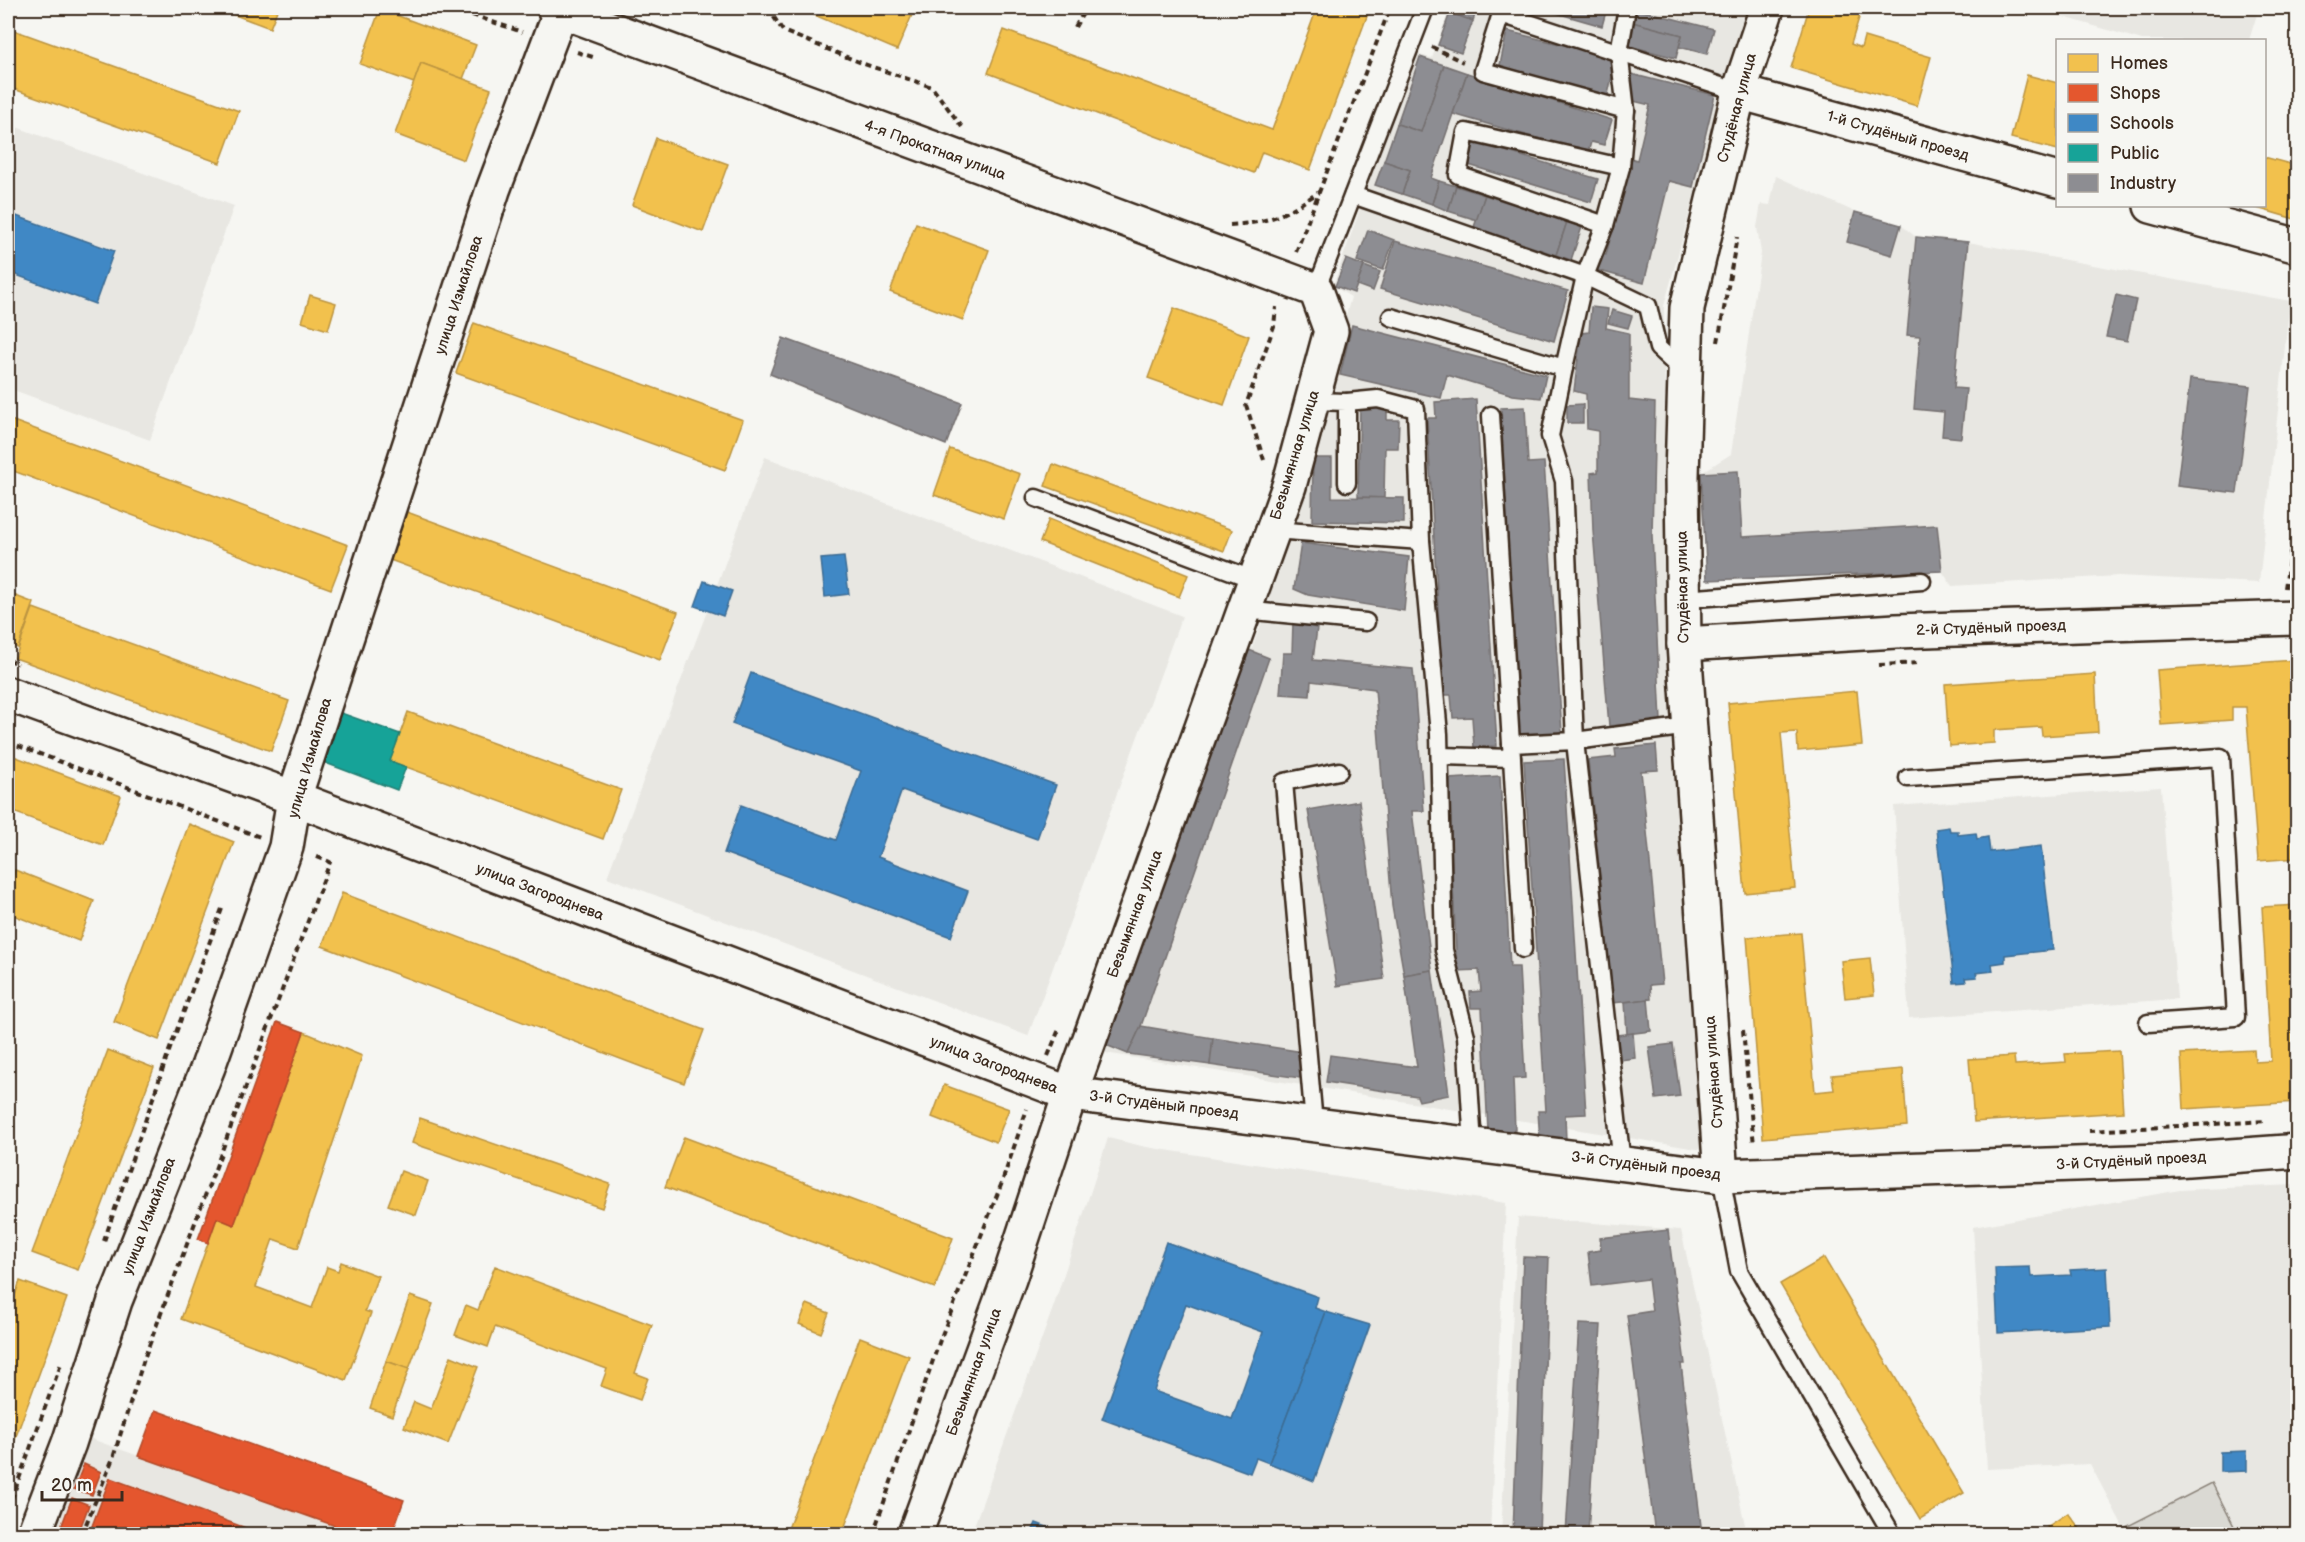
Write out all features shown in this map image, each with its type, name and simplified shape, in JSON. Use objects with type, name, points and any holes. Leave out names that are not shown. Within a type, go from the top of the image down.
[{"type":"street","name":"Студёная улица","points":[[1721,1176],[1684,644],[1682,476],[1687,308],[1739,92],[1767,8]]},
{"type":"street","name":"улица Измайлова","points":[[34,1534],[69,1443],[115,1301],[208,1067],[286,846],[294,798],[493,190],[549,42],[568,10]]},
{"type":"street","name":"4-я Прокатная улица","points":[[568,10],[912,142],[1317,290]]},
{"type":"street","name":"1-й Студёный проезд","points":[[1739,92],[2056,179]]},
{"type":"street","points":[[2155,207],[2298,246]]},
{"type":"street","name":"Безымянная улица","points":[[915,1534],[1009,1279],[1070,1094],[1289,486],[1331,332],[1317,290]]},
{"type":"street","name":"2-й Студёный проезд","points":[[1684,644],[1896,631],[2289,618]]},
{"type":"street","name":"улица Загороднева","points":[[8,694],[1036,1070],[1070,1094]]},
{"type":"street","name":"3-й Студёный проезд","points":[[1070,1094],[1721,1176],[2161,1161],[2298,1151]]},
{"type":"lane","points":[[1317,290],[1425,8]]},
{"type":"lane","points":[[1622,1164],[1575,741],[1564,481],[1550,436],[1585,276],[1605,225],[1621,167],[1626,110],[1619,52],[1627,8]]},
{"type":"lane","points":[[1626,110],[1483,71],[1503,11],[1739,92]]},
{"type":"lane","points":[[1605,225],[1458,175],[1466,132],[1621,167]]},
{"type":"lane","points":[[1353,195],[1585,276],[1648,306],[1658,348],[1685,373]]},
{"type":"lane","points":[[1391,317],[1564,368]]},
{"type":"lane","points":[[1312,401],[1347,402],[1378,399],[1416,409],[1421,541],[1440,756],[1444,950],[1466,1036],[1473,1144]]},
{"type":"lane","points":[[1347,402],[1347,483]]},
{"type":"lane","points":[[1491,415],[1523,949]]},
{"type":"lane","points":[[1036,498],[1249,595],[1366,622]]},
{"type":"lane","points":[[1273,530],[1421,541]]},
{"type":"lane","points":[[1683,599],[1922,581]]},
{"type":"lane","points":[[1440,756],[1511,751],[1689,726]]},
{"type":"lane","points":[[1908,778],[2221,757],[2236,1017],[2148,1023]]},
{"type":"lane","points":[[1314,1124],[1284,782],[1339,771]]},
{"type":"lane","points":[[1721,1176],[1739,1271],[1892,1534]]},
{"type":"path","points":[[452,8],[549,42]]},
{"type":"path","points":[[768,8],[783,31],[864,64],[932,87],[962,128],[973,132]]},
{"type":"path","points":[[1075,27],[1086,8]]},
{"type":"path","points":[[1266,468],[1246,405],[1274,326],[1278,298],[1390,8]]},
{"type":"path","points":[[1413,38],[1483,71]]},
{"type":"path","points":[[1226,225],[1262,224],[1295,208],[1319,192]]},
{"type":"path","points":[[2289,618],[2298,499]]},
{"type":"path","points":[[8,742],[330,862],[144,1359],[113,1458],[82,1534]]},
{"type":"path","points":[[102,1246],[168,1054],[223,906]]},
{"type":"path","points":[[873,1534],[940,1340],[1001,1185],[1027,1108],[1036,1070],[1063,1019]]},
{"type":"path","points":[[8,1509],[63,1356]]},
{"type":"shaded area","points":[[1450,8],[1750,8],[1724,87],[1664,306],[1667,651],[1709,1151],[1105,1053],[1266,610],[1351,297],[1333,286],[1414,54],[1432,58]]},
{"type":"shaded area","points":[[2033,8],[2259,8],[2249,39],[2139,39]]},
{"type":"shaded area","points":[[8,124],[234,206],[150,440],[8,388]]},
{"type":"shaded area","points":[[1776,176],[1855,212],[1901,225],[1916,237],[1968,242],[2290,301],[2259,583],[2118,576],[1952,586],[1942,571],[1707,580],[1701,473],[1731,454],[1761,253],[1757,227],[1761,204],[1770,205]]},
{"type":"shaded area","points":[[765,457],[1182,616],[1028,1036],[607,877]]},
{"type":"shaded area","points":[[2161,787],[2177,999],[1909,1018],[1894,806]]},
{"type":"shaded area","points":[[1108,1138],[1146,1147],[1506,1203],[1490,1534],[971,1534],[1054,1305]]},
{"type":"shaded area","points":[[2297,1185],[2297,1534],[2127,1534],[2090,1464],[1987,1469],[1973,1227],[2180,1190]]},
{"type":"shaded area","points":[[1518,1217],[1681,1230],[1747,1534],[1501,1534]]},
{"type":"shaded area","points":[[86,1437],[355,1534],[54,1534],[56,1517]]},
{"type":"shaded area","points":[[2212,1483],[2238,1534],[2127,1534],[2124,1528]]},
{"type":"building: Homes","points":[[216,8],[278,8],[270,28]]},
{"type":"building: Homes","points":[[798,8],[915,8],[897,50]]},
{"type":"building: Homes","points":[[1317,8],[1370,8],[1310,170],[1262,152],[1254,173],[988,73],[1004,30],[1272,130]]},
{"type":"building: Homes","points":[[1809,8],[1862,8],[1851,44],[1861,48],[1864,37],[1931,57],[1917,106],[1791,68]]},
{"type":"building: Homes","points":[[380,9],[476,45],[463,79],[421,63],[414,83],[360,64]]},
{"type":"building: Homes","points":[[8,28],[239,111],[220,163],[8,87]]},
{"type":"building: Homes","points":[[421,63],[491,89],[464,160],[395,134]]},
{"type":"building: Homes","points":[[2027,75],[2056,82],[2056,149],[2011,138]]},
{"type":"building: Homes","points":[[656,138],[728,164],[703,232],[632,205]]},
{"type":"building: Homes","points":[[2266,158],[2298,166],[2298,220],[2253,207],[2266,207]]},
{"type":"building: Homes","points":[[916,223],[989,250],[963,320],[890,292]]},
{"type":"building: Homes","points":[[310,295],[336,303],[328,330],[302,322]]},
{"type":"building: Homes","points":[[1174,308],[1249,336],[1224,405],[1148,378]]},
{"type":"building: Homes","points":[[474,323],[743,420],[725,470],[456,373]]},
{"type":"building: Homes","points":[[8,419],[348,545],[331,589],[8,469]]},
{"type":"building: Homes","points":[[950,449],[1020,474],[1004,519],[934,495]]},
{"type":"building: Homes","points":[[1053,464],[1232,530],[1224,551],[1045,486]]},
{"type":"building: Homes","points":[[407,512],[678,612],[660,660],[390,560]]},
{"type":"building: Homes","points":[[1049,519],[1188,575],[1179,597],[1040,542]]},
{"type":"building: Homes","points":[[8,593],[34,603],[18,648],[8,644]]},
{"type":"building: Homes","points":[[33,608],[289,701],[271,751],[15,658]]},
{"type":"building: Homes","points":[[2296,660],[2298,858],[2258,861],[2246,707],[2232,707],[2232,720],[2161,725],[2157,670]]},
{"type":"building: Homes","points":[[2095,674],[2098,732],[2042,736],[2041,727],[1994,730],[1994,743],[1949,746],[1945,684]]},
{"type":"building: Homes","points":[[1857,691],[1862,745],[1798,751],[1797,732],[1781,733],[1795,888],[1745,893],[1728,703]]},
{"type":"building: Homes","points":[[408,712],[621,790],[603,839],[390,761]]},
{"type":"building: Homes","points":[[8,754],[121,796],[103,845],[8,810]]},
{"type":"building: Homes","points":[[189,824],[234,842],[159,1040],[114,1022]]},
{"type":"building: Homes","points":[[15,870],[94,901],[79,941],[8,913],[8,889]]},
{"type":"building: Homes","points":[[342,893],[704,1030],[684,1083],[322,946]]},
{"type":"building: Homes","points":[[2298,905],[2298,1102],[2184,1109],[2181,1054],[2254,1050],[2255,1062],[2271,1061],[2262,907]]},
{"type":"building: Homes","points":[[1801,933],[1815,1092],[1834,1090],[1832,1075],[1903,1069],[1907,1126],[1763,1138],[1747,937]]},
{"type":"building: Homes","points":[[1870,958],[1874,995],[1845,998],[1841,961]]},
{"type":"building: Homes","points":[[304,1032],[362,1056],[298,1248],[273,1239],[256,1287],[312,1308],[327,1267],[338,1271],[341,1262],[378,1276],[365,1311],[371,1313],[346,1380],[181,1319],[217,1218],[234,1225]]},
{"type":"building: Homes","points":[[108,1050],[154,1068],[78,1270],[32,1253]]},
{"type":"building: Homes","points":[[2119,1051],[2123,1112],[1974,1122],[1969,1059],[2014,1056],[2015,1065],[2066,1062],[2065,1054]]},
{"type":"building: Homes","points":[[944,1085],[1009,1109],[996,1142],[932,1117]]},
{"type":"building: Homes","points":[[420,1118],[610,1184],[602,1208],[412,1143]]},
{"type":"building: Homes","points":[[684,1137],[953,1238],[935,1288],[665,1187]]},
{"type":"building: Homes","points":[[401,1171],[428,1181],[416,1215],[388,1205]]},
{"type":"building: Homes","points":[[1824,1258],[1964,1493],[1920,1519],[1780,1284]]},
{"type":"building: Homes","points":[[495,1266],[652,1325],[635,1373],[648,1378],[640,1400],[601,1386],[607,1369],[495,1327],[488,1347],[455,1335],[466,1305],[478,1310]]},
{"type":"building: Homes","points":[[20,1281],[67,1298],[8,1458],[8,1315]]},
{"type":"building: Homes","points":[[410,1296],[433,1304],[409,1369],[386,1361]]},
{"type":"building: Homes","points":[[807,1304],[829,1313],[821,1333],[799,1324]]},
{"type":"building: Homes","points":[[860,1337],[909,1356],[842,1534],[786,1534]]},
{"type":"building: Homes","points":[[451,1356],[478,1367],[448,1444],[404,1427],[414,1402],[431,1409]]},
{"type":"building: Homes","points":[[386,1361],[409,1369],[392,1416],[370,1408]]},
{"type":"building: Homes","points":[[2068,1513],[2084,1534],[2052,1534],[2047,1527]]},
{"type":"building: Shops","points":[[277,1022],[304,1032],[234,1225],[217,1218],[208,1243],[198,1239]]},
{"type":"building: Shops","points":[[155,1410],[404,1500],[392,1534],[358,1534],[138,1456]]},
{"type":"building: Shops","points":[[84,1464],[101,1472],[92,1495],[74,1489]]},
{"type":"building: Shops","points":[[110,1478],[262,1534],[89,1534]]},
{"type":"building: Shops","points":[[72,1498],[89,1505],[78,1534],[60,1530]]},
{"type":"building: Schools","points":[[8,213],[114,251],[95,304],[8,272]]},
{"type":"building: Schools","points":[[844,557],[849,594],[825,597],[821,559]]},
{"type":"building: Schools","points":[[704,581],[732,591],[723,616],[695,606]]},
{"type":"building: Schools","points":[[751,673],[1056,785],[1037,839],[902,790],[878,857],[968,891],[951,937],[724,853],[741,805],[836,840],[861,771],[732,724]]},
{"type":"building: Schools","points":[[1949,827],[1950,831],[1958,831],[1958,835],[1976,833],[1977,839],[1988,837],[1990,852],[2041,846],[2053,950],[2005,955],[2005,962],[1992,964],[1993,971],[1976,973],[1977,977],[1965,978],[1966,982],[1954,983],[1936,829]]},
{"type":"building: Schools","points":[[1166,1242],[1318,1297],[1315,1308],[1326,1312],[1269,1463],[1256,1458],[1250,1473],[1102,1419]],"holes":[[[1186,1304],[1263,1332],[1232,1419],[1154,1391]]]},
{"type":"building: Schools","points":[[2030,1267],[2031,1277],[2071,1275],[2070,1270],[2107,1268],[2110,1327],[1998,1333],[1995,1268]]},
{"type":"building: Schools","points":[[1326,1312],[1370,1325],[1314,1481],[1269,1463]]},
{"type":"building: Schools","points":[[2247,1451],[2247,1471],[2220,1472],[2220,1452]]},
{"type":"building: Schools","points":[[1036,1523],[1066,1534],[1031,1534]]},
{"type":"building: Public","points":[[341,713],[400,734],[390,761],[406,767],[397,790],[323,762]]},
{"type":"building: Industry","points":[[1452,8],[1477,8],[1473,21],[1450,13]]},
{"type":"building: Industry","points":[[1539,8],[1607,8],[1602,26]]},
{"type":"building: Industry","points":[[1632,8],[1714,29],[1707,54],[1679,47],[1682,35],[1628,21]]},
{"type":"building: Industry","points":[[1450,13],[1473,21],[1461,53],[1438,45]]},
{"type":"building: Industry","points":[[1628,21],[1682,35],[1676,58],[1622,44]]},
{"type":"building: Industry","points":[[1507,31],[1616,58],[1607,99],[1499,70]]},
{"type":"building: Industry","points":[[1420,57],[1444,65],[1421,132],[1397,124]]},
{"type":"building: Industry","points":[[1444,65],[1467,73],[1431,178],[1439,181],[1432,204],[1402,194],[1410,170],[1384,161],[1397,124],[1421,132]]},
{"type":"building: Industry","points":[[1467,73],[1612,120],[1604,145],[1591,142],[1588,153],[1453,114]]},
{"type":"building: Industry","points":[[1631,74],[1715,95],[1693,187],[1669,181],[1644,283],[1596,270],[1600,254],[1606,255],[1630,158],[1637,160],[1650,105],[1625,99]]},
{"type":"building: Industry","points":[[1469,140],[1598,179],[1591,202],[1462,163]]},
{"type":"building: Industry","points":[[1384,161],[1410,170],[1402,194],[1375,185]]},
{"type":"building: Industry","points":[[1439,181],[1456,186],[1448,211],[1432,204]]},
{"type":"building: Industry","points":[[1456,186],[1485,195],[1477,220],[1448,211]]},
{"type":"building: Industry","points":[[1485,195],[1567,222],[1556,255],[1474,227]]},
{"type":"building: Industry","points":[[1855,212],[1901,225],[1892,255],[1847,242]]},
{"type":"building: Industry","points":[[1567,222],[1582,227],[1571,260],[1556,255]]},
{"type":"building: Industry","points":[[1368,230],[1394,240],[1383,270],[1357,261]]},
{"type":"building: Industry","points":[[1916,237],[1968,242],[1954,388],[1966,389],[1961,438],[1942,436],[1944,412],[1914,409],[1920,336],[1907,335]]},
{"type":"building: Industry","points":[[1395,241],[1568,291],[1554,341],[1380,289]]},
{"type":"building: Industry","points":[[1346,259],[1364,266],[1354,293],[1335,286]]},
{"type":"building: Industry","points":[[1364,266],[1380,272],[1373,291],[1357,285]]},
{"type":"building: Industry","points":[[2116,295],[2136,300],[2127,341],[2106,337]]},
{"type":"building: Industry","points":[[1591,307],[1608,309],[1606,328],[1629,333],[1629,400],[1655,403],[1652,535],[1661,721],[1609,726],[1593,531],[1591,473],[1598,472],[1598,431],[1587,429],[1586,394],[1574,391],[1581,333],[1589,332]]},
{"type":"building: Industry","points":[[1612,310],[1632,316],[1628,328],[1608,323]]},
{"type":"building: Industry","points":[[1352,325],[1546,375],[1541,398],[1513,395],[1447,375],[1441,398],[1340,375]]},
{"type":"building: Industry","points":[[783,338],[962,403],[946,445],[770,374]]},
{"type":"building: Industry","points":[[2190,379],[2250,386],[2237,493],[2177,486]]},
{"type":"building: Industry","points":[[1476,399],[1497,746],[1474,747],[1472,717],[1453,718],[1451,695],[1443,695],[1427,418],[1436,418],[1435,402]]},
{"type":"building: Industry","points":[[1583,404],[1583,423],[1567,423],[1567,405]]},
{"type":"building: Industry","points":[[1360,407],[1387,407],[1387,420],[1399,420],[1398,448],[1385,448],[1384,498],[1358,497]]},
{"type":"building: Industry","points":[[1525,407],[1528,463],[1544,462],[1562,733],[1518,735],[1501,408]]},
{"type":"building: Industry","points":[[1313,458],[1332,458],[1332,497],[1404,498],[1404,523],[1312,521]]},
{"type":"building: Industry","points":[[1738,471],[1742,537],[1937,525],[1942,571],[1707,580],[1701,473]]},
{"type":"building: Industry","points":[[1301,543],[1409,557],[1404,611],[1308,595],[1294,589]]},
{"type":"building: Industry","points":[[1293,623],[1317,628],[1313,660],[1413,669],[1424,811],[1412,811],[1432,970],[1404,975],[1392,906],[1375,689],[1311,681],[1310,696],[1280,694],[1283,653],[1292,653]]},
{"type":"building: Industry","points":[[1249,650],[1269,658],[1141,1026],[1128,1054],[1106,1045]]},
{"type":"building: Industry","points":[[1656,745],[1658,770],[1641,771],[1662,984],[1650,985],[1651,999],[1613,1003],[1588,760],[1616,757],[1615,749]]},
{"type":"building: Industry","points":[[1564,759],[1586,1114],[1565,1115],[1566,1140],[1540,1142],[1538,1111],[1546,1111],[1524,761]]},
{"type":"building: Industry","points":[[1500,776],[1510,967],[1519,967],[1525,1078],[1513,1079],[1515,1130],[1488,1132],[1482,1008],[1471,1008],[1470,992],[1481,991],[1479,970],[1457,971],[1448,779]]},
{"type":"building: Industry","points":[[1359,801],[1384,979],[1337,986],[1308,810]]},
{"type":"building: Industry","points":[[1432,970],[1449,1095],[1419,1101],[1417,1096],[1326,1082],[1330,1055],[1417,1067],[1404,975]]},
{"type":"building: Industry","points":[[1648,999],[1651,1031],[1627,1034],[1625,1002]]},
{"type":"building: Industry","points":[[1141,1026],[1213,1038],[1210,1065],[1128,1054]]},
{"type":"building: Industry","points":[[1633,1033],[1635,1058],[1620,1060],[1617,1035]]},
{"type":"building: Industry","points":[[1213,1038],[1303,1052],[1300,1078],[1210,1065]]},
{"type":"building: Industry","points":[[1673,1044],[1680,1096],[1656,1099],[1649,1047]]},
{"type":"building: Industry","points":[[1668,1230],[1685,1364],[1681,1364],[1702,1534],[1655,1534],[1627,1315],[1652,1311],[1648,1279],[1592,1286],[1588,1252],[1601,1250],[1600,1238]]},
{"type":"building: Industry","points":[[1523,1257],[1549,1258],[1539,1534],[1513,1534]]},
{"type":"building: Industry","points":[[1579,1324],[1601,1325],[1588,1534],[1566,1534]]}]
